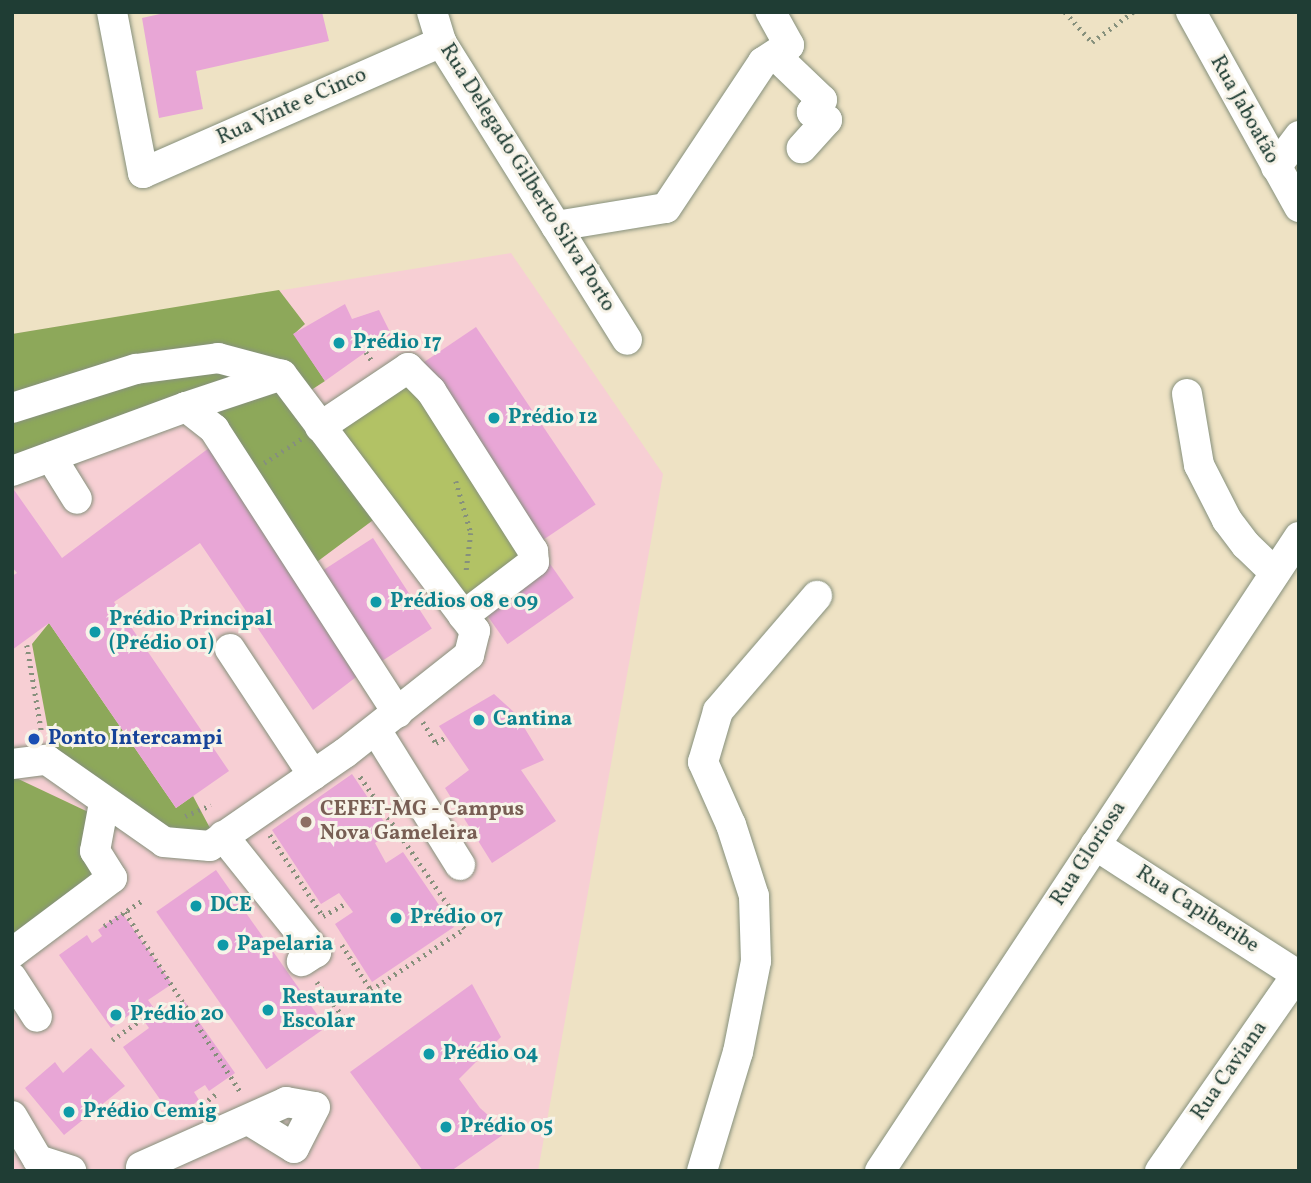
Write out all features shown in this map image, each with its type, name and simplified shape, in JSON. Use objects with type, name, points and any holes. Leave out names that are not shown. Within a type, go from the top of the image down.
[{"type":"street","name":"Rua Vinte e Cinco","points":[[112,12],[143,173],[441,42]]},
{"type":"street","name":"Rua Delegado Gilberto Silva Porto","points":[[432,12],[441,42],[627,340]]},
{"type":"street","points":[[556,226],[666,208],[763,62],[777,58],[789,45],[771,12]]},
{"type":"street","name":"Rua Jaboatão","points":[[1191,12],[1299,207]]},
{"type":"street","points":[[777,58],[822,100],[812,112],[827,120],[802,148]]},
{"type":"street","points":[[1276,167],[1299,136]]},
{"type":"street","points":[[12,408],[136,369],[218,358],[282,375],[475,631],[469,655],[399,722],[313,775],[210,846],[164,842],[104,803],[47,760],[12,764]]},
{"type":"street","points":[[320,427],[408,368],[431,391],[533,551],[534,562],[463,616]]},
{"type":"street","points":[[12,471],[282,375]]},
{"type":"street","points":[[1188,394],[1199,465],[1227,520],[1246,545],[1275,573]]},
{"type":"street","points":[[186,407],[214,429],[399,722],[460,865]]},
{"type":"street","points":[[51,457],[77,499]]},
{"type":"street","name":"Rua Gloriosa","points":[[880,1171],[1299,537]]},
{"type":"street","points":[[702,1171],[738,1052],[756,961],[754,896],[731,825],[702,762],[718,711],[817,596]]},
{"type":"street","points":[[230,649],[313,775]]},
{"type":"street","points":[[12,953],[112,878],[95,851],[104,803]]},
{"type":"street","points":[[223,836],[316,952],[302,961]]},
{"type":"street","name":"Rua Capiberibe","points":[[1095,845],[1298,974]]},
{"type":"street","name":"Rua Caviana","points":[[1160,1171],[1298,974]]},
{"type":"street","points":[[12,978],[37,1017]]},
{"type":"street","points":[[139,1169],[247,1108]]},
{"type":"street","points":[[12,1116],[38,1160],[71,1171]]},
{"type":"path","points":[[1065,12],[1092,42],[1133,12]]},
{"type":"path","points":[[463,616],[472,550],[455,477],[456,458],[467,447]]},
{"type":"path","points":[[27,645],[47,760]]},
{"type":"path","points":[[399,722],[436,743],[446,737]]},
{"type":"path","points":[[337,937],[370,990],[464,929],[352,765]]},
{"type":"path","points":[[263,826],[330,927]]},
{"type":"path","points":[[104,926],[143,900]]},
{"type":"path","points":[[323,916],[346,903]]},
{"type":"path","points":[[125,912],[247,1108]]},
{"type":"path","points":[[112,1040],[142,1019]]},
{"type":"path","points":[[179,1120],[216,1094]]},
{"type":"shaded area","name":"CEFET-MG - Campus Nova Gameleira","points":[[511,253],[663,474],[538,1171],[12,1171],[12,334]]},
{"type":"green space","points":[[279,290],[305,324],[294,334],[325,381],[299,398],[282,376],[384,512],[306,570],[187,407],[12,476],[12,334]]},
{"type":"green space","points":[[408,369],[533,550],[463,615],[321,427]]},
{"type":"green space","points":[[49,623],[176,808],[193,796],[211,830],[171,835],[53,756],[32,644]]},
{"type":"green space","points":[[12,776],[101,818],[112,878],[12,953]]},
{"type":"building","points":[[169,12],[322,12],[329,41],[196,71],[203,109],[159,118],[142,18]]},
{"type":"building","name":"Prédio 17","points":[[345,304],[352,319],[379,310],[391,334],[325,381],[293,334]]},
{"type":"building","name":"Prédio 12","points":[[476,327],[596,504],[536,545],[416,367]]},
{"type":"building","name":"Prédio Principal (Prédio 01)","points":[[213,445],[364,671],[313,710],[200,543],[114,602],[229,771],[176,808],[49,623],[12,650],[12,576],[17,573],[12,567],[12,487],[62,558]]},
{"type":"building","name":"Prédios 08 e 09","points":[[373,538],[432,629],[378,663],[319,573]]},
{"type":"building","points":[[548,561],[574,598],[507,644],[482,607]]},
{"type":"building","points":[[494,694],[516,714],[544,760],[521,770],[556,821],[492,863],[445,788],[469,770],[439,726]]},
{"type":"building","points":[[352,774],[391,832],[375,843],[386,863],[403,852],[454,927],[372,982],[335,924],[353,912],[339,893],[321,904],[272,830]]},
{"type":"building","points":[[216,870],[326,1027],[266,1069],[156,912]]},
{"type":"building","name":"Prédio 20","points":[[122,913],[172,984],[148,1000],[161,1018],[185,1002],[235,1073],[209,1091],[205,1085],[194,1092],[199,1100],[174,1119],[123,1047],[149,1028],[136,1010],[111,1028],[59,955],[87,935],[92,943],[102,936],[98,930]]},
{"type":"building","name":"Prédio 04","points":[[472,984],[501,1037],[459,1079],[480,1108],[507,1132],[451,1171],[423,1171],[350,1072]]},
{"type":"building","name":"Prédio Cemig","points":[[91,1048],[125,1086],[64,1135],[25,1088],[55,1062],[63,1073]]},
{"type":"place","name":"Prédio 17","points":[[339,343]]},
{"type":"place","name":"Prédio 12","points":[[494,418]]},
{"type":"place","name":"Prédios 08 e 09","points":[[376,602]]},
{"type":"place","name":"Prédio Principal (Prédio 01)","points":[[95,632]]},
{"type":"place","name":"Cantina","points":[[479,720]]},
{"type":"place","name":"Ponto Intercampi","points":[[34,739]]},
{"type":"place","name":"CEFET-MG - Campus Nova Gameleira","points":[[306,822]]},
{"type":"place","name":"DCE","points":[[196,906]]},
{"type":"place","name":"Prédio 07","points":[[396,918]]},
{"type":"place","name":"Papelaria","points":[[223,945]]},
{"type":"place","name":"Restaurante Escolar","points":[[268,1010]]},
{"type":"place","name":"Prédio 20","points":[[116,1015]]},
{"type":"place","name":"Prédio 04","points":[[429,1054]]},
{"type":"place","name":"Prédio Cemig","points":[[69,1112]]},
{"type":"place","name":"Prédio 05","points":[[446,1127]]}]
